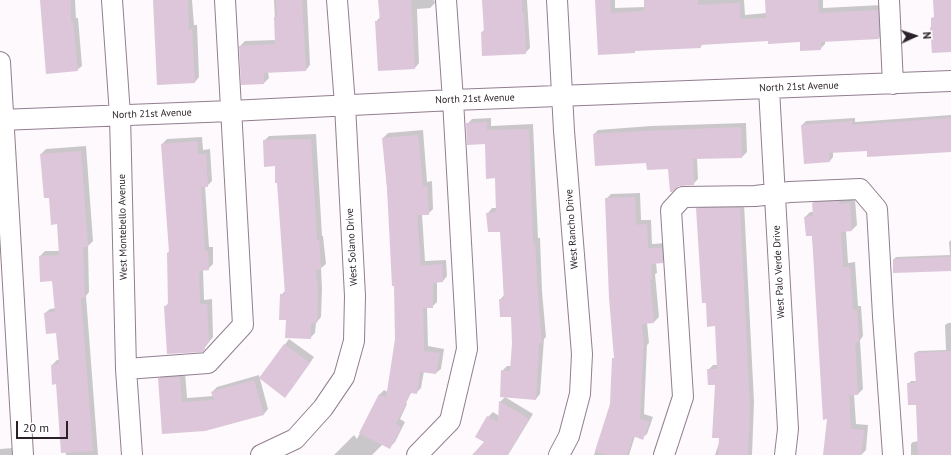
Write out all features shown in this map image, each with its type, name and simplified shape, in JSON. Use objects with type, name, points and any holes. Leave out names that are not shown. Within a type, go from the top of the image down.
[{"type":"street","name":"West Montebello Avenue","points":[[112,0],[120,115],[126,369],[132,455]]},
{"type":"street","points":[[126,369],[208,363],[243,325],[225,0]]},
{"type":"street","name":"West Solano Drive","points":[[261,455],[295,439],[323,408],[344,377],[354,341],[354,296],[345,105],[337,0]]},
{"type":"street","points":[[418,455],[450,421],[467,349],[446,0]]},
{"type":"street","name":"West Rancho Drive","points":[[557,0],[562,96],[582,354],[580,394],[569,436],[559,455]]},
{"type":"street","points":[[889,0],[893,84]]},
{"type":"street","points":[[0,62],[2,120],[23,455]]},
{"type":"street","name":"North 21st Avenue","points":[[2,120],[453,100],[951,81]]},
{"type":"street","name":"West Palo Verde Drive","points":[[769,89],[788,429],[785,455]]},
{"type":"street","points":[[664,455],[683,397],[671,210],[683,197],[755,196],[860,189],[878,209],[893,455]]},
{"type":"building","points":[[40,0],[71,0],[71,22],[73,22],[78,71],[46,74]]},
{"type":"building","points":[[153,0],[188,0],[189,30],[192,29],[195,83],[157,85]]},
{"type":"building","points":[[276,0],[302,0],[306,71],[264,73],[264,84],[241,85],[239,46],[275,44],[274,17],[277,17]]},
{"type":"building","points":[[378,0],[411,0],[415,69],[378,71],[375,21],[380,21]]},
{"type":"building","points":[[482,0],[522,0],[526,54],[482,56],[481,32],[484,32]]},
{"type":"building","points":[[595,0],[610,0],[611,13],[644,11],[644,0],[698,0],[698,5],[740,3],[740,19],[766,18],[765,0],[818,0],[819,13],[878,10],[879,39],[821,42],[821,50],[800,51],[800,42],[768,44],[768,41],[700,45],[701,48],[635,51],[635,53],[598,55]]},
{"type":"building","points":[[933,0],[951,0],[951,52],[932,53],[930,27],[931,18],[934,17]]},
{"type":"building","points":[[951,118],[951,152],[867,157],[867,151],[829,153],[830,162],[804,164],[801,125],[852,121],[852,125]]},
{"type":"building","points":[[487,122],[487,130],[529,129],[533,243],[535,243],[542,343],[539,343],[536,400],[500,397],[501,370],[510,371],[512,343],[511,317],[500,317],[499,299],[504,299],[500,232],[488,232],[486,213],[496,212],[495,178],[486,179],[485,144],[467,145],[466,123]]},
{"type":"building","points":[[741,127],[742,158],[693,159],[694,185],[679,186],[672,192],[670,192],[668,169],[647,170],[646,163],[595,166],[593,134]]},
{"type":"building","points":[[418,135],[423,186],[427,186],[429,215],[417,215],[421,266],[442,264],[443,282],[433,283],[433,308],[423,308],[424,351],[440,353],[436,374],[420,372],[417,394],[411,393],[396,424],[401,427],[390,449],[359,433],[379,394],[386,398],[395,339],[394,286],[392,286],[387,188],[382,138]]},
{"type":"building","points":[[311,139],[317,240],[319,240],[321,269],[316,270],[318,294],[317,323],[311,323],[311,339],[285,338],[286,320],[279,320],[280,294],[285,294],[277,183],[275,183],[275,166],[264,167],[263,140]]},
{"type":"building","points":[[198,141],[198,154],[206,154],[208,187],[201,187],[205,251],[208,251],[209,270],[199,271],[200,304],[207,304],[209,343],[205,343],[205,349],[203,352],[167,354],[164,306],[168,306],[167,253],[169,252],[161,144]]},
{"type":"building","points":[[81,151],[88,247],[83,247],[85,298],[81,298],[93,451],[61,453],[56,384],[52,385],[51,365],[59,364],[56,333],[46,334],[44,313],[55,312],[52,281],[40,282],[39,256],[59,255],[57,224],[51,225],[49,198],[44,198],[40,154]]},
{"type":"building","points":[[635,197],[636,225],[647,224],[648,248],[662,248],[663,263],[651,264],[652,279],[650,279],[654,323],[642,324],[644,349],[640,419],[649,422],[643,440],[633,436],[627,455],[606,455],[595,451],[610,404],[612,358],[614,358],[609,298],[605,198]]},
{"type":"building","points":[[839,201],[839,204],[850,203],[852,231],[841,232],[843,267],[850,267],[853,310],[857,310],[859,342],[855,342],[858,395],[849,395],[851,429],[864,430],[861,455],[823,455],[827,419],[823,420],[812,236],[806,236],[804,217],[813,216],[812,203]]},
{"type":"building","points":[[696,208],[740,208],[750,408],[748,455],[718,455],[719,438],[712,438],[715,385],[708,385],[707,369],[717,369],[715,326],[707,327],[706,303],[702,303]]},
{"type":"building","points":[[951,257],[951,271],[893,273],[893,259]]},
{"type":"building","points":[[284,344],[310,363],[285,398],[259,378]]},
{"type":"building","points":[[951,351],[951,455],[918,455],[916,405],[908,405],[907,383],[916,383],[914,353]]},
{"type":"building","points":[[180,377],[182,402],[214,400],[211,392],[254,380],[264,415],[205,431],[162,434],[158,378]]},
{"type":"building","points":[[499,401],[529,419],[507,455],[472,455],[484,442],[475,437],[487,416],[498,422]]}]
